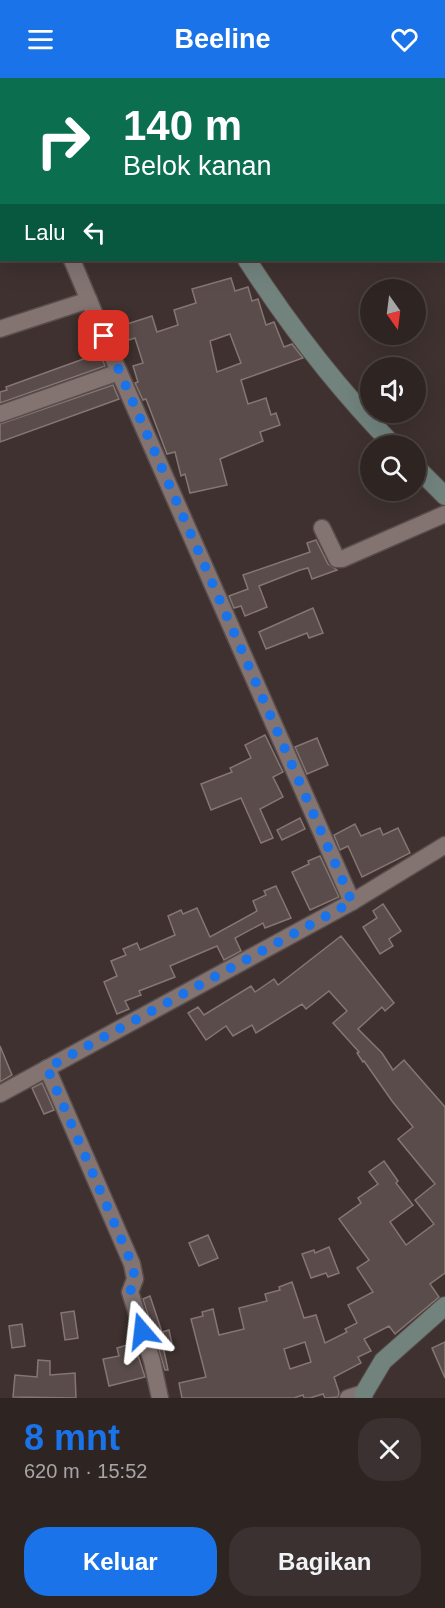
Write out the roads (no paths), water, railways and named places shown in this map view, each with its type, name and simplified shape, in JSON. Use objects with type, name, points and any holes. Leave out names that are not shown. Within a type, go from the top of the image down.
[{"type":"main road","points":[[248,261],[280,312],[384,435]]},
{"type":"main road","points":[[426,476],[445,496]]},
{"type":"main road","points":[[358,1396],[383,1361],[445,1306]]},
{"type":"street","points":[[72,261],[352,902]]},
{"type":"street","points":[[0,329],[89,300]]},
{"type":"street","points":[[0,414],[119,372]]},
{"type":"street","points":[[322,528],[333,554],[338,559],[342,559],[445,514]]},
{"type":"street","points":[[0,1094],[352,902],[445,845]]},
{"type":"street","points":[[47,1068],[132,1264],[135,1279],[130,1292],[152,1361],[160,1398]]}]
